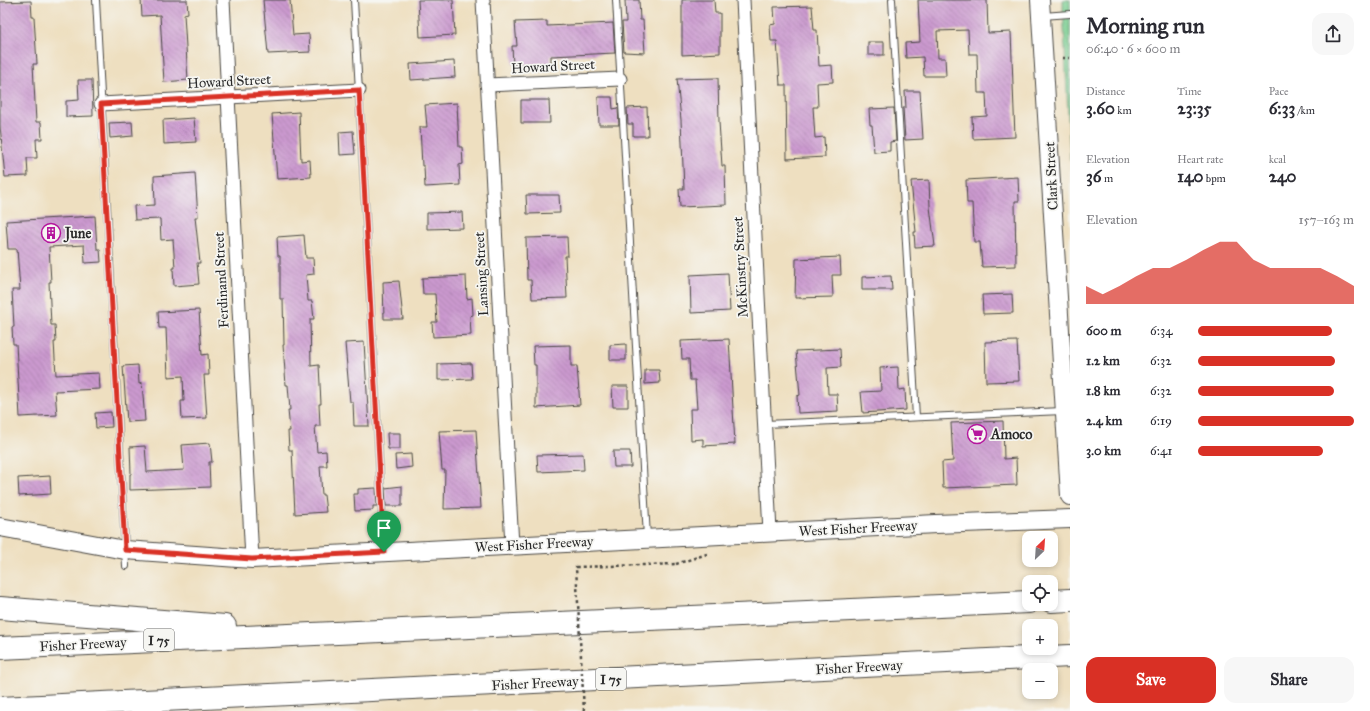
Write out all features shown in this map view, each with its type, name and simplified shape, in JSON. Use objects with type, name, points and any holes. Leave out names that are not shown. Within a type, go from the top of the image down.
[{"type":"highway","points":[[1058,601],[1070,600]]},
{"type":"highway","name":"Fisher Freeway","points":[[0,648],[1022,602]]},
{"type":"highway","points":[[0,608],[318,633]]},
{"type":"highway","name":"Fisher Freeway","points":[[0,708],[151,702],[1070,656]]},
{"type":"main road","name":"Clark Street","points":[[1041,8],[1070,496]]},
{"type":"main road","name":"West Fisher Freeway","points":[[0,528],[126,558],[252,559],[936,524],[1070,520]]},
{"type":"street","name":"Ferdinand Street","points":[[223,0],[252,559]]},
{"type":"street","name":"Lansing Street","points":[[483,0],[512,546]]},
{"type":"street","name":"McKinstry Street","points":[[743,0],[770,532]]},
{"type":"street","name":"Howard Street","points":[[487,85],[620,79]]},
{"type":"street","name":"Howard Street","points":[[101,104],[359,90]]},
{"type":"lane","points":[[96,0],[126,558]]},
{"type":"lane","points":[[354,0],[384,552]]},
{"type":"lane","points":[[616,0],[648,539]]},
{"type":"lane","points":[[892,0],[916,417]]},
{"type":"lane","points":[[1041,8],[1070,14]]},
{"type":"lane","points":[[765,424],[1064,411]]},
{"type":"path","points":[[1062,58],[1070,58]]},
{"type":"path","points":[[584,711],[576,567],[676,564]]},
{"type":"green space","points":[[1063,0],[1070,0],[1070,160],[1063,7]]},
{"type":"building","points":[[141,0],[187,0],[188,13],[184,14],[188,80],[164,82],[160,15],[142,16]]},
{"type":"building","points":[[263,0],[290,0],[293,35],[309,34],[310,52],[268,54]]},
{"type":"building","points":[[418,0],[453,0],[455,35],[420,37]]},
{"type":"building","points":[[625,0],[639,0],[640,20],[643,20],[645,53],[624,52],[622,22],[626,22]]},
{"type":"building","points":[[682,0],[714,0],[715,13],[720,13],[720,53],[682,55]]},
{"type":"building","points":[[918,0],[987,0],[988,33],[1011,32],[1015,137],[973,139],[972,117],[987,116],[986,93],[978,93],[977,54],[969,54],[968,30],[937,31],[938,58],[945,58],[946,76],[924,76],[923,57],[906,58],[905,43],[920,42]]},
{"type":"building","points":[[31,1],[32,17],[34,17],[37,64],[33,64],[36,122],[41,122],[42,139],[36,139],[37,158],[27,158],[28,176],[5,177],[0,126],[0,2]]},
{"type":"building","points":[[812,6],[814,30],[817,30],[819,66],[832,65],[833,82],[817,83],[818,107],[813,107],[815,138],[824,137],[825,157],[787,159],[786,85],[780,85],[777,41],[771,41],[770,25],[775,24],[774,7]]},
{"type":"building","points":[[547,21],[547,26],[613,23],[615,53],[551,56],[551,63],[513,65],[512,46],[517,46],[515,22]]},
{"type":"building","points":[[868,42],[884,42],[884,55],[868,55]]},
{"type":"building","points":[[454,61],[455,77],[411,80],[410,64]]},
{"type":"building","points":[[718,78],[719,122],[722,166],[725,166],[726,205],[680,207],[679,189],[684,189],[681,120],[677,79]]},
{"type":"building","points":[[78,80],[92,80],[93,116],[66,117],[66,101],[79,100]]},
{"type":"building","points":[[905,91],[920,91],[923,139],[905,140],[903,108],[906,108]]},
{"type":"building","points":[[598,97],[612,97],[613,109],[618,108],[619,125],[599,125]]},
{"type":"building","points":[[521,100],[549,100],[550,123],[521,123]]},
{"type":"building","points":[[457,103],[459,147],[462,147],[463,164],[459,165],[460,185],[425,187],[424,166],[422,166],[420,127],[427,127],[425,105]]},
{"type":"building","points":[[647,107],[648,136],[633,136],[633,124],[628,124],[627,108]]},
{"type":"building","points":[[894,108],[896,141],[890,142],[890,151],[874,152],[869,109]]},
{"type":"building","points":[[299,112],[301,161],[310,160],[311,177],[277,179],[272,114]]},
{"type":"building","points":[[194,118],[196,142],[164,144],[163,120]]},
{"type":"building","points":[[132,122],[133,136],[110,138],[109,123]]},
{"type":"building","points":[[353,131],[355,154],[340,155],[339,132]]},
{"type":"building","points":[[195,173],[198,217],[195,217],[200,263],[197,263],[199,284],[174,286],[173,268],[175,268],[173,239],[161,240],[160,219],[135,220],[134,206],[155,205],[154,176]]},
{"type":"building","points":[[1018,177],[1019,201],[1015,201],[1016,266],[982,267],[980,242],[974,242],[972,203],[967,203],[966,180]]},
{"type":"building","points":[[929,180],[930,207],[935,246],[915,247],[914,232],[916,232],[911,181]]},
{"type":"building","points":[[526,195],[559,195],[560,213],[527,214]]},
{"type":"building","points":[[462,212],[463,228],[427,229],[427,213]]},
{"type":"building","points":[[95,216],[97,249],[100,249],[101,262],[85,263],[84,245],[49,247],[51,282],[49,282],[51,325],[55,325],[56,342],[54,342],[56,375],[99,373],[100,389],[55,391],[57,415],[20,417],[16,344],[13,344],[12,327],[14,327],[12,290],[20,290],[17,249],[8,249],[6,221]]},
{"type":"building","points":[[304,235],[306,258],[313,258],[314,274],[306,275],[308,301],[312,301],[314,319],[310,319],[311,366],[319,365],[321,404],[319,404],[320,426],[315,426],[317,452],[326,451],[327,466],[320,466],[322,495],[324,495],[326,512],[295,514],[292,450],[289,450],[288,431],[290,431],[288,410],[290,410],[288,385],[286,385],[283,345],[283,299],[280,299],[280,256],[278,256],[277,237]]},
{"type":"building","points":[[567,237],[568,256],[565,256],[567,298],[532,299],[531,280],[527,280],[526,238]]},
{"type":"building","points":[[840,257],[841,275],[832,275],[833,297],[795,298],[796,259]]},
{"type":"building","points":[[728,273],[730,311],[691,313],[690,275]]},
{"type":"building","points":[[466,276],[467,299],[472,298],[473,315],[470,316],[471,335],[433,337],[432,322],[437,322],[435,294],[423,294],[422,278]]},
{"type":"building","points":[[891,276],[892,290],[862,290],[862,277]]},
{"type":"building","points":[[399,281],[403,319],[384,319],[383,282]]},
{"type":"building","points":[[1012,294],[1013,313],[983,314],[982,295]]},
{"type":"building","points":[[199,310],[202,355],[208,354],[209,375],[204,375],[207,418],[182,419],[181,401],[184,401],[183,376],[168,377],[166,328],[159,328],[158,312]]},
{"type":"building","points":[[729,339],[735,444],[703,446],[703,439],[691,440],[690,409],[697,409],[695,380],[690,380],[689,359],[682,359],[681,341]]},
{"type":"building","points":[[1017,341],[1019,381],[986,382],[985,342]]},
{"type":"building","points":[[364,342],[369,426],[354,426],[353,402],[350,402],[345,343]]},
{"type":"building","points":[[626,344],[626,360],[610,360],[610,345]]},
{"type":"building","points":[[571,345],[571,366],[577,366],[580,405],[536,408],[536,365],[534,365],[533,346]]},
{"type":"building","points":[[840,349],[841,367],[827,368],[828,394],[837,394],[838,411],[798,413],[797,396],[800,395],[796,351]]},
{"type":"building","points":[[471,363],[472,379],[438,380],[438,364]]},
{"type":"building","points":[[138,365],[139,384],[142,383],[145,421],[127,422],[123,366]]},
{"type":"building","points":[[898,367],[899,390],[905,389],[906,410],[863,413],[861,392],[881,391],[880,368]]},
{"type":"building","points":[[645,370],[659,370],[660,383],[645,384]]},
{"type":"building","points":[[612,386],[628,386],[628,407],[613,407]]},
{"type":"building","points":[[111,412],[112,427],[96,428],[95,413]]},
{"type":"building","points":[[1003,421],[1004,459],[1016,458],[1017,485],[943,488],[942,462],[953,461],[951,423]]},
{"type":"building","points":[[476,430],[481,508],[444,509],[445,470],[442,470],[439,431]]},
{"type":"building","points":[[387,433],[400,433],[400,449],[388,449]]},
{"type":"building","points":[[210,443],[212,462],[209,462],[210,487],[130,490],[130,447],[145,446],[147,472],[184,470],[182,445]]},
{"type":"building","points":[[613,451],[630,451],[631,467],[614,467]]},
{"type":"building","points":[[411,454],[412,467],[396,469],[395,455]]},
{"type":"building","points":[[583,454],[584,470],[538,472],[537,455]]},
{"type":"building","points":[[50,476],[51,494],[19,496],[18,478]]},
{"type":"building","points":[[402,486],[402,506],[386,506],[385,488]]},
{"type":"building","points":[[376,488],[377,506],[373,506],[373,510],[355,511],[354,494],[358,494],[358,489]]},
{"type":"place","name":"June","points":[[51,233]]},
{"type":"place","name":"Amoco","points":[[977,434]]},
{"type":"route","points":[[359,90],[384,552],[252,559],[125,550],[101,104],[359,90]]}]
